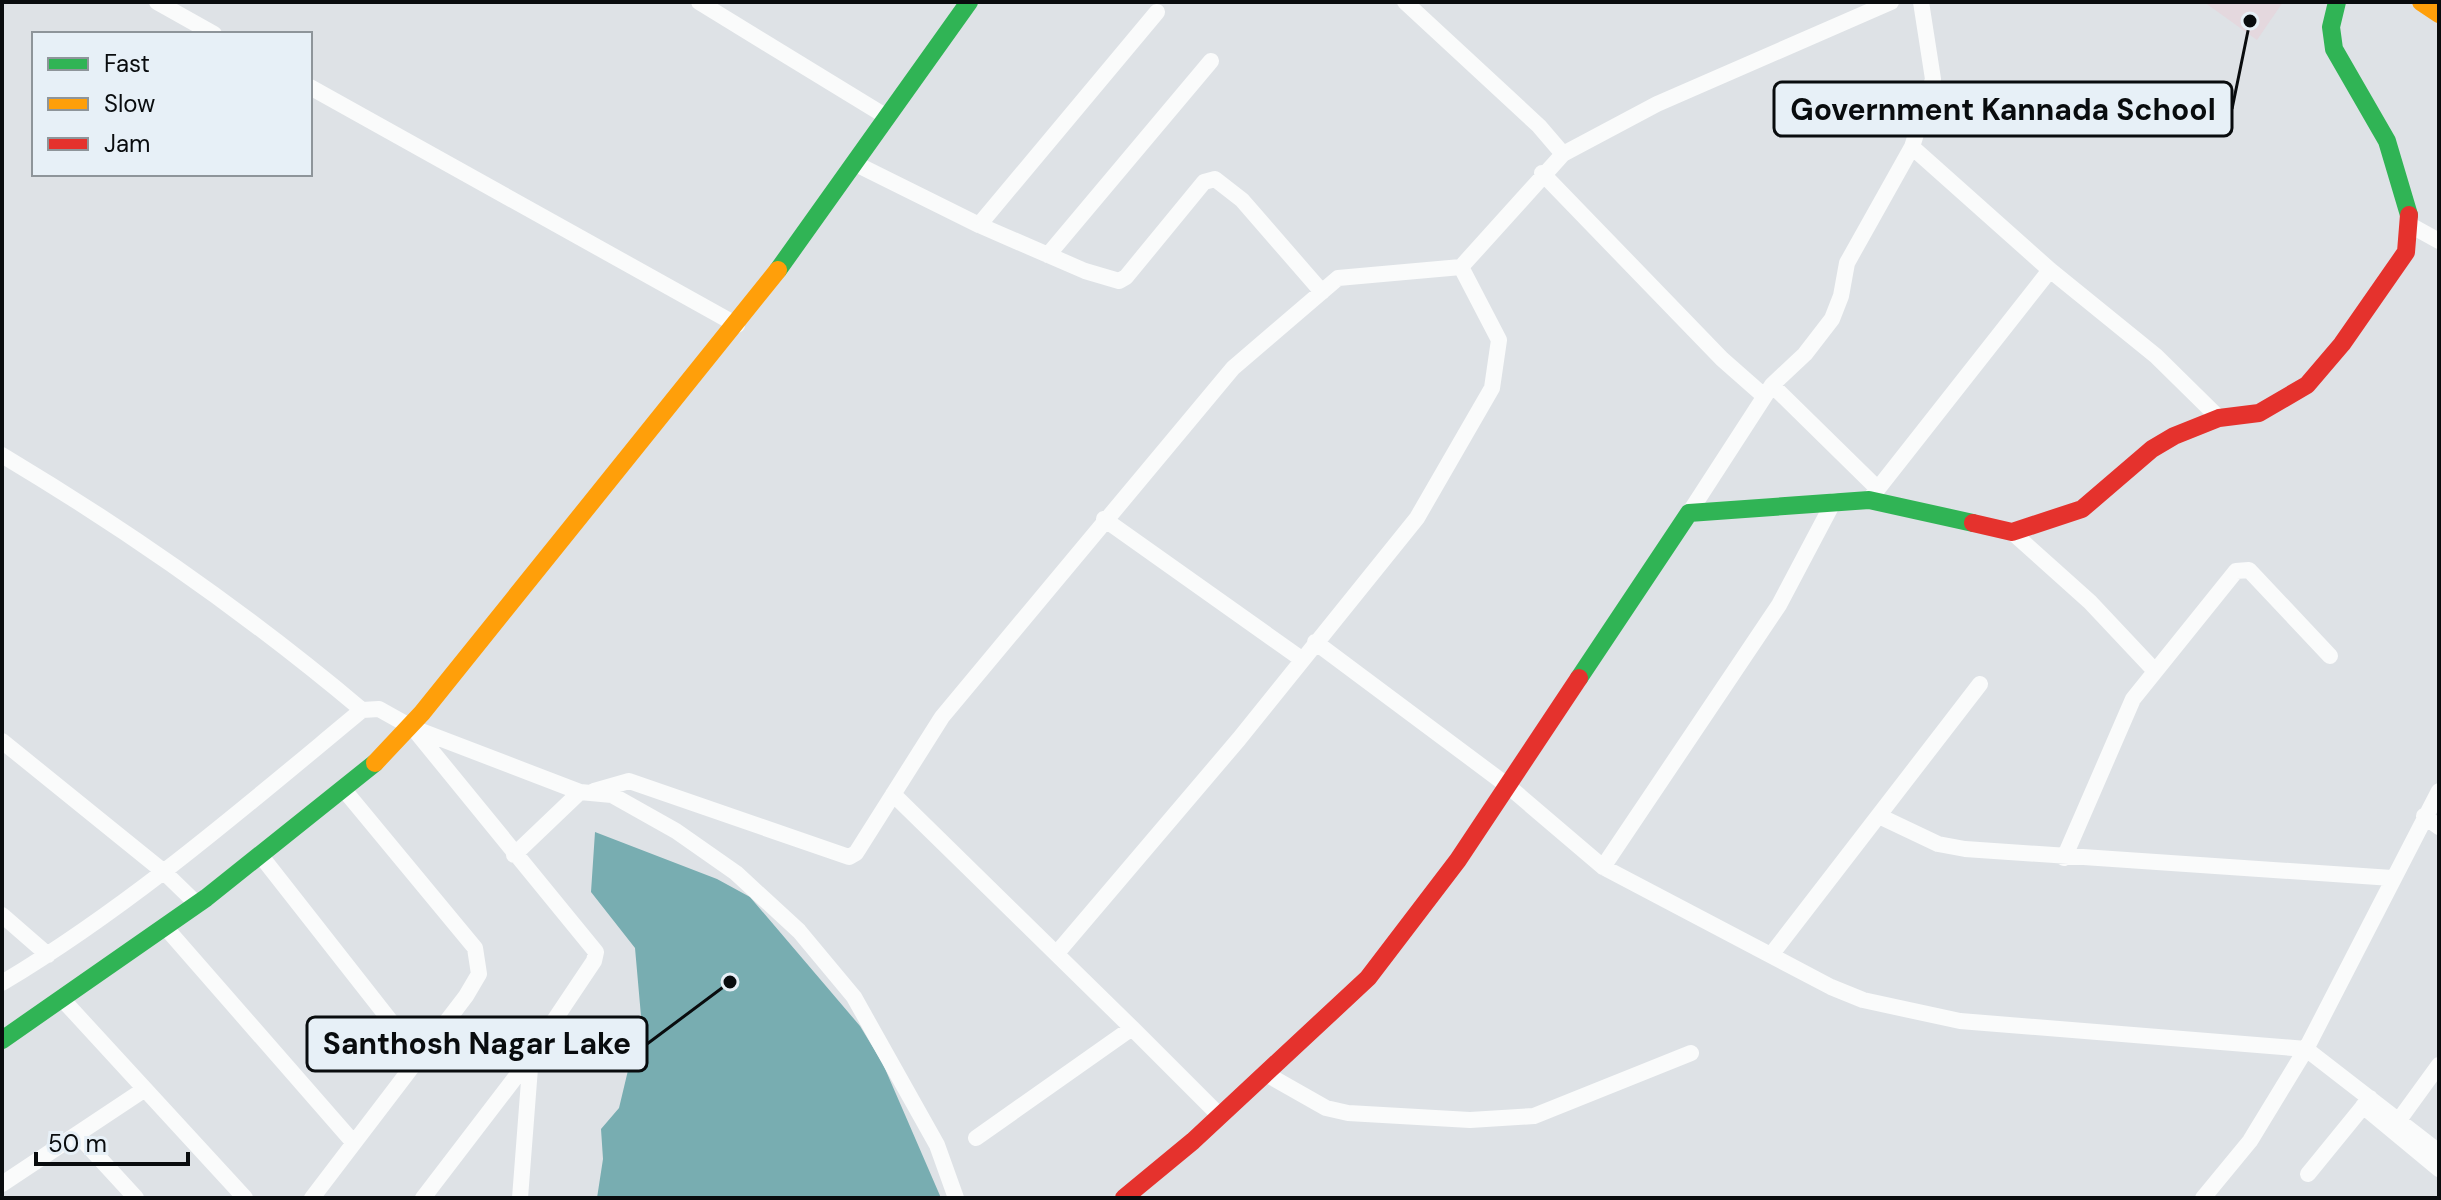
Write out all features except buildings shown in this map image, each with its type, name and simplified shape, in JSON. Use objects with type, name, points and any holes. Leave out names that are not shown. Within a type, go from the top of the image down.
[{"type":"street","points":[[157,2],[210,32]]},
{"type":"street","points":[[699,2],[887,117]]},
{"type":"street","points":[[2,1040],[198,905],[345,791],[413,728],[440,690],[737,325],[969,2]]},
{"type":"street","points":[[514,855],[587,792],[629,781],[849,857],[856,853],[942,717],[1104,519],[1233,368],[1338,278],[1461,267],[1542,173],[1563,154],[1657,104],[1891,2]]},
{"type":"street","points":[[1124,1198],[1220,1116],[1368,978],[1413,923],[1508,786],[1768,391],[1805,354],[1832,319],[1841,296],[1847,263],[1912,147],[1933,79],[1921,2]]},
{"type":"street","points":[[2012,532],[2082,509],[2152,449],[2219,418],[2259,413],[2307,385],[2342,344],[2406,252],[2410,225],[2406,199],[2387,141],[2334,49],[2331,27],[2337,2]]},
{"type":"street","points":[[1410,4],[1539,126],[1563,154]]},
{"type":"street","points":[[979,225],[1157,12]]},
{"type":"street","points":[[1048,255],[1211,61]]},
{"type":"street","points":[[312,88],[737,325]]},
{"type":"street","points":[[1912,147],[2050,270],[2156,356],[2219,418]]},
{"type":"street","points":[[854,163],[979,225],[1111,280],[1123,280],[1204,182],[1215,179],[1242,200],[1322,292]]},
{"type":"street","points":[[1542,173],[1722,359],[1768,391],[1873,494]]},
{"type":"street","points":[[2410,225],[2439,241]]},
{"type":"street","points":[[1057,953],[1239,739],[1300,658],[1417,518],[1492,388],[1499,340],[1461,267]]},
{"type":"street","points":[[1873,494],[2050,270]]},
{"type":"street","points":[[2,455],[199,582],[284,644],[362,710]]},
{"type":"street","points":[[1689,513],[1834,501],[1873,494],[2012,532],[2090,602],[2154,670]]},
{"type":"street","points":[[1603,867],[1779,605],[1834,501]]},
{"type":"street","points":[[1104,519],[1300,658]]},
{"type":"street","points":[[2064,858],[2133,699],[2236,571],[2249,570],[2330,656]]},
{"type":"street","points":[[1315,642],[1508,786],[1603,867],[1863,1000],[1960,1021],[2306,1049],[2439,1169]]},
{"type":"street","points":[[1771,955],[1980,684]]},
{"type":"street","points":[[2,983],[48,955],[164,872],[362,710],[379,709],[413,728],[587,792],[612,795],[688,839],[736,873],[799,931],[854,997],[937,1145],[956,1198]]},
{"type":"street","points":[[413,728],[596,952],[594,961],[531,1055],[423,1198]]},
{"type":"street","points":[[2,741],[164,872],[198,905]]},
{"type":"street","points":[[312,1198],[466,996],[479,974],[475,948],[345,791]]},
{"type":"street","points":[[2203,1198],[2250,1141],[2306,1049],[2439,791]]},
{"type":"street","points":[[893,794],[1220,1116]]},
{"type":"street","points":[[1879,816],[1938,844],[2064,858],[2392,878]]},
{"type":"street","points":[[2424,816],[2439,827]]},
{"type":"street","points":[[261,856],[418,1056]]},
{"type":"street","points":[[2,915],[48,955]]},
{"type":"street","points":[[166,928],[353,1142]]},
{"type":"street","points":[[63,1000],[245,1198]]},
{"type":"street","points":[[976,1138],[1132,1028]]},
{"type":"street","points":[[1266,1074],[1326,1108],[1348,1113],[1470,1120],[1534,1116],[1691,1053]]},
{"type":"street","points":[[520,1198],[531,1055]]},
{"type":"street","points":[[2399,1120],[2439,1065]]},
{"type":"street","points":[[2,1184],[79,1136],[145,1089]]},
{"type":"street","points":[[2366,1102],[2399,1120],[2439,1152]]},
{"type":"street","points":[[2308,1174],[2366,1102]]},
{"type":"street","points":[[79,1136],[136,1198]]},
{"type":"shaded area","points":[[2204,2],[2283,2],[2257,40]]},
{"type":"water","points":[[595,832],[717,879],[750,897],[860,1026],[883,1064],[941,1198],[597,1198],[603,1159],[601,1129],[619,1108],[641,1016],[635,948],[591,892]]},
{"type":"traffic: fast","points":[[778,270],[969,2]]},
{"type":"traffic: fast","points":[[2337,2],[2331,27],[2334,49],[2387,141],[2409,215]]},
{"type":"traffic: fast","points":[[1579,678],[1689,513],[1869,500],[1973,523]]},
{"type":"traffic: fast","points":[[2,1040],[206,898],[375,763]]},
{"type":"traffic: slow","points":[[2421,2],[2439,14]]},
{"type":"traffic: slow","points":[[375,763],[422,713],[778,270]]},
{"type":"traffic: jam","points":[[1973,523],[2012,532],[2082,509],[2152,449],[2174,436],[2219,418],[2259,413],[2307,385],[2342,344],[2406,252],[2409,215]]},
{"type":"traffic: jam","points":[[1124,1198],[1193,1141],[1368,978],[1458,860],[1579,678]]},
{"type":"place","name":"Government Kannada School","points":[[2250,21]]},
{"type":"place","name":"Santhosh Nagar Lake","points":[[730,982]]}]
